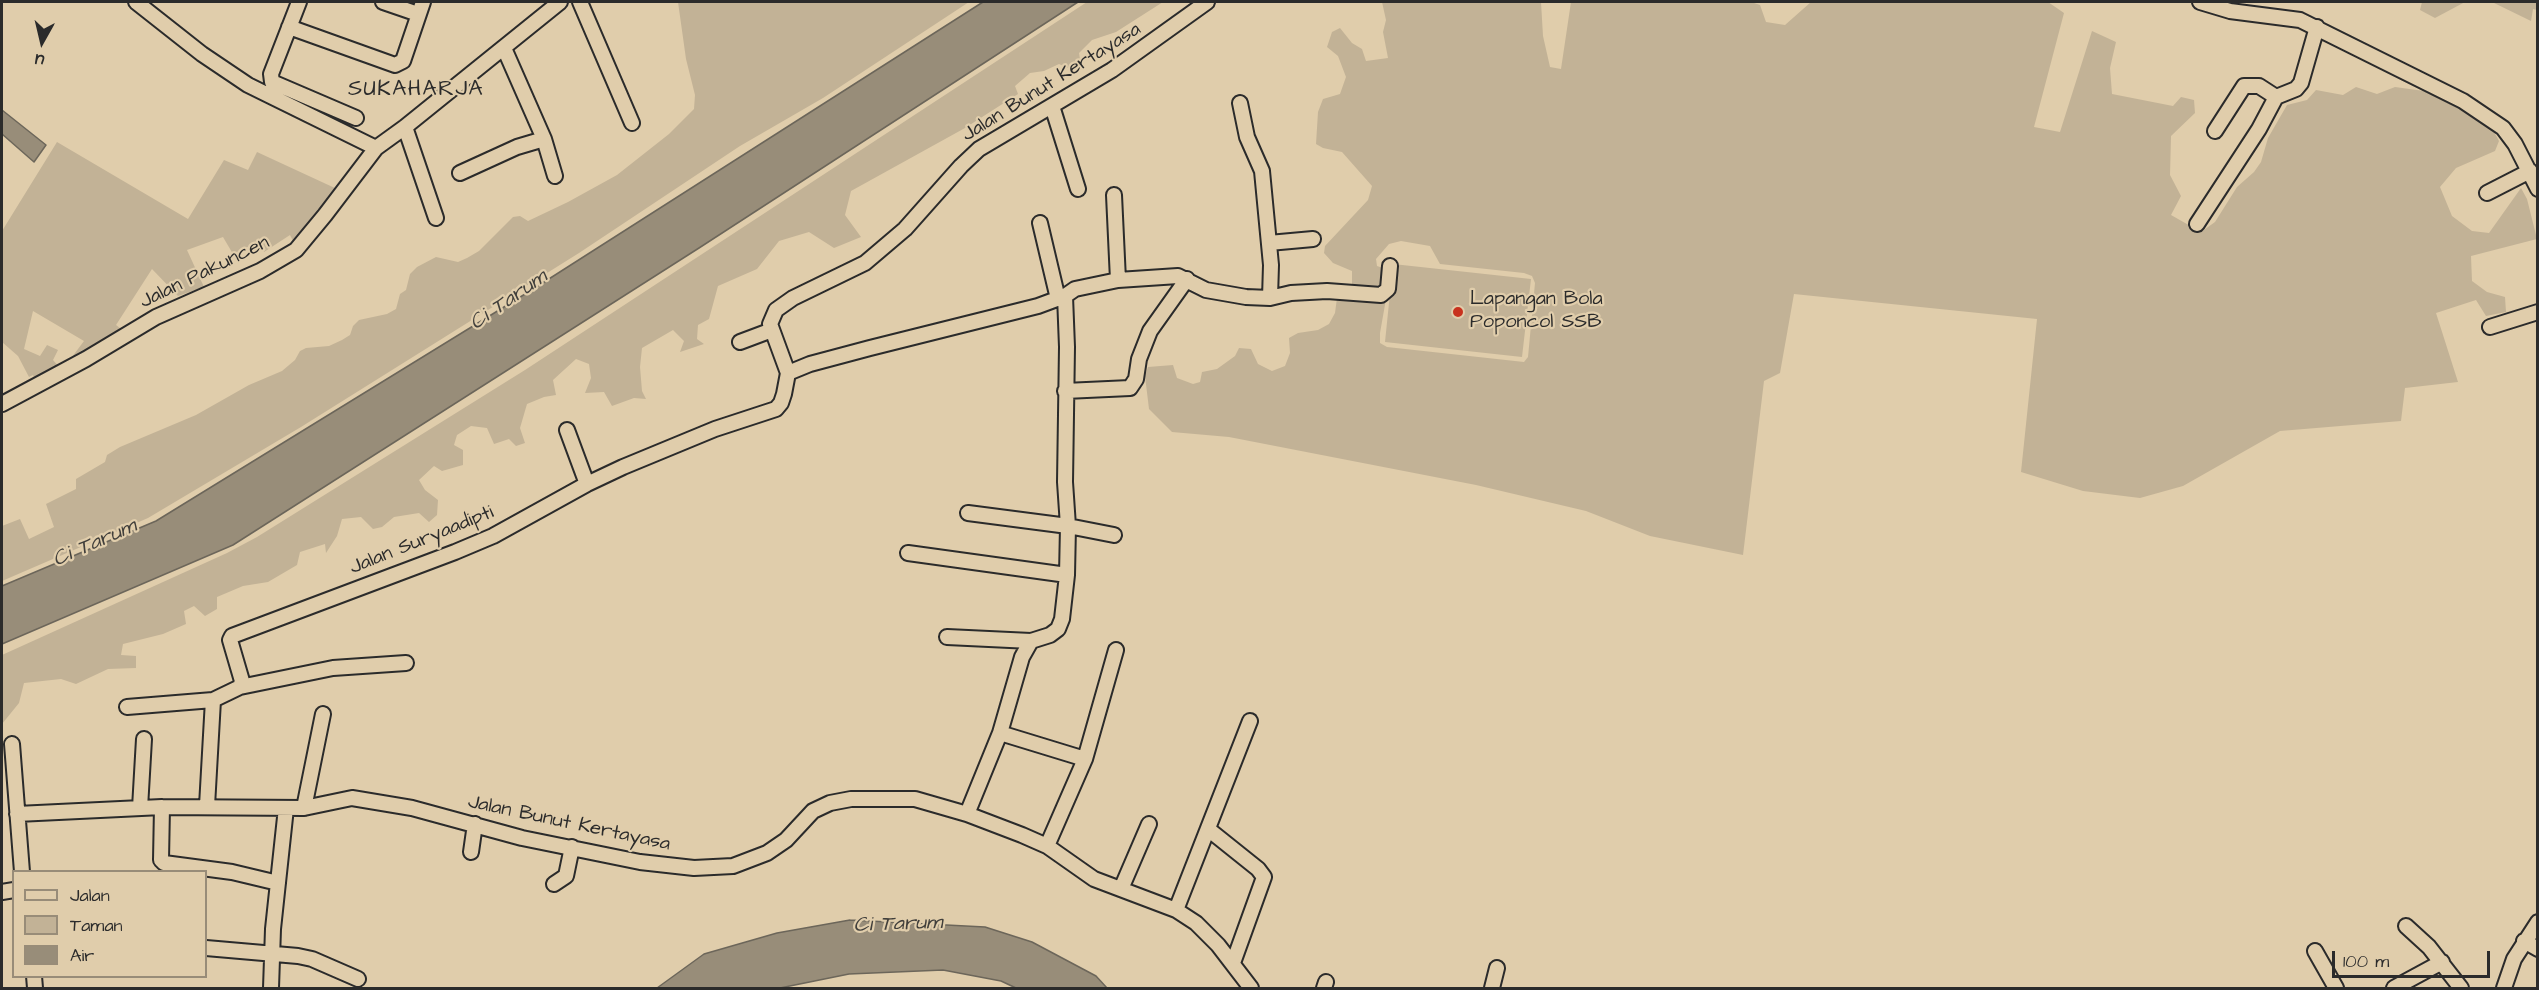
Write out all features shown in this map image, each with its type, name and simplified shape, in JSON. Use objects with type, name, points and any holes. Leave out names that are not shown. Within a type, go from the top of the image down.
[{"type":"street","points":[[136,2],[241,80],[376,148]]},
{"type":"street","points":[[299,2],[271,74],[272,82],[356,118]]},
{"type":"street","points":[[289,27],[395,65],[403,60],[420,8],[383,2]]},
{"type":"street","name":"Jalan Pakuncen","points":[[2,404],[76,365],[156,317],[260,271],[296,250],[325,216],[376,148],[560,2]]},
{"type":"street","points":[[580,2],[632,123]]},
{"type":"street","name":"Jalan Bunut Kertayasa","points":[[772,330],[772,315],[776,310],[794,298],[843,276],[884,249],[924,210],[968,158],[990,142],[1144,49],[1208,2]]},
{"type":"street","points":[[2200,2],[2230,11],[2300,20],[2463,100],[2491,117],[2503,128],[2516,144],[2538,189]]},
{"type":"street","points":[[2215,131],[2244,86],[2259,86],[2276,97],[2289,94],[2301,83],[2317,27]]},
{"type":"street","points":[[504,48],[544,139],[555,176]]},
{"type":"street","points":[[2197,224],[2259,129],[2276,97]]},
{"type":"street","points":[[1240,103],[1247,137],[1262,171],[1269,243],[1270,298]]},
{"type":"street","points":[[1052,106],[1078,189]]},
{"type":"street","points":[[405,127],[436,218]]},
{"type":"street","points":[[460,173],[517,147],[544,139]]},
{"type":"street","points":[[2487,193],[2530,171]]},
{"type":"street","points":[[1114,195],[1118,280]]},
{"type":"street","points":[[947,637],[1031,641],[1050,635],[1058,629],[1062,619],[1067,575],[1068,526],[1065,482],[1067,347],[1062,297],[1040,223]]},
{"type":"street","points":[[1269,243],[1313,239]]},
{"type":"street","points":[[740,342],[772,330],[788,373],[810,364],[1005,315],[1062,297],[1076,289],[1118,280],[1178,276],[1206,290],[1221,294],[1270,298],[1291,293],[1327,291],[1382,295],[1388,289],[1390,266]]},
{"type":"street","points":[[1065,391],[1130,388],[1136,379],[1139,359],[1150,331],[1187,279]]},
{"type":"street","points":[[2490,327],[2538,312]]},
{"type":"street","name":"Jalan Suryaadipti","points":[[240,687],[241,674],[230,640],[232,636],[455,552],[493,536],[587,484],[669,447],[776,409],[784,394],[788,373]]},
{"type":"street","points":[[567,430],[587,484]]},
{"type":"street","points":[[968,513],[1068,526],[1114,535]]},
{"type":"street","points":[[908,553],[1067,575]]},
{"type":"street","points":[[967,814],[1000,733],[1022,657],[1031,641]]},
{"type":"street","points":[[1047,846],[1085,759],[1116,650]]},
{"type":"street","points":[[127,707],[213,700],[240,687],[333,668],[406,663]]},
{"type":"street","points":[[207,806],[213,700]]},
{"type":"street","points":[[304,808],[323,714]]},
{"type":"street","points":[[1176,910],[1250,721]]},
{"type":"street","points":[[1000,733],[1085,759]]},
{"type":"street","points":[[140,808],[144,739]]},
{"type":"street","points":[[12,744],[22,870]]},
{"type":"street","name":"Jalan Bunut Kertayasa","points":[[17,814],[207,806],[304,808],[352,798],[412,808],[522,838],[664,867],[715,868],[733,866],[767,853],[786,840],[813,811],[830,803],[851,800],[915,799],[967,814],[1047,846],[1094,879],[1176,910],[1196,923],[1233,963],[1251,988]]},
{"type":"street","points":[[162,807],[161,860],[164,863],[232,872],[278,883]]},
{"type":"street","points":[[271,988],[286,808]]},
{"type":"street","points":[[471,852],[475,824]]},
{"type":"street","points":[[1121,889],[1149,824]]},
{"type":"street","points":[[1208,829],[1258,869],[1264,877],[1233,963]]},
{"type":"street","points":[[554,884],[568,872],[572,847]]},
{"type":"street","points":[[2504,988],[2524,940],[2538,922]]},
{"type":"street","points":[[2406,926],[2442,962],[2461,988]]},
{"type":"street","points":[[2524,940],[2538,949]]},
{"type":"street","points":[[207,948],[312,959],[358,979]]},
{"type":"street","points":[[2315,951],[2336,988]]},
{"type":"street","points":[[2394,988],[2442,962]]},
{"type":"street","points":[[1492,988],[1497,968]]},
{"type":"green space","points":[[678,2],[969,2],[823,98],[740,146],[579,253],[301,427],[148,518],[2,581],[2,526],[20,519],[29,539],[54,527],[46,504],[76,489],[76,479],[105,462],[107,455],[120,447],[196,415],[249,385],[282,371],[295,360],[300,351],[306,348],[329,346],[342,340],[350,335],[353,326],[359,320],[387,314],[396,309],[400,294],[406,290],[410,274],[417,267],[436,257],[458,262],[467,258],[479,251],[513,217],[520,216],[528,221],[568,202],[617,175],[669,134],[694,109],[695,95],[686,59]]},
{"type":"green space","points":[[1087,2],[1163,2],[1116,32],[1092,40],[1079,53],[1081,66],[1070,69],[1059,64],[1044,71],[1030,73],[1015,86],[1018,94],[965,128],[851,191],[845,215],[861,237],[834,248],[809,232],[779,241],[757,269],[718,286],[709,319],[698,325],[697,339],[704,344],[680,352],[684,341],[673,330],[642,348],[640,367],[642,391],[646,399],[634,398],[612,406],[604,392],[585,393],[591,378],[589,364],[576,359],[553,380],[556,395],[527,404],[520,428],[525,443],[516,446],[509,439],[494,444],[487,428],[471,426],[457,435],[454,445],[463,450],[463,465],[442,471],[434,466],[419,480],[425,490],[438,500],[437,515],[429,522],[419,513],[394,517],[382,527],[373,529],[361,517],[342,519],[337,536],[326,553],[325,544],[300,552],[297,565],[268,582],[243,586],[217,597],[217,609],[205,616],[194,606],[184,611],[186,624],[163,634],[123,644],[121,655],[136,656],[136,668],[108,669],[76,684],[61,679],[24,683],[19,703],[2,724],[2,655],[227,553],[257,537],[525,370]]},
{"type":"green space","points":[[1382,2],[1541,2],[1543,36],[1550,67],[1561,69],[1571,2],[1751,2],[1760,5],[1766,22],[1785,25],[1811,2],[2048,2],[2064,13],[2034,127],[2060,132],[2092,31],[2116,42],[2110,68],[2112,94],[2173,106],[2181,97],[2194,100],[2195,113],[2171,136],[2170,175],[2181,196],[2171,215],[2201,232],[2215,222],[2237,187],[2254,172],[2261,162],[2268,138],[2287,105],[2307,100],[2316,90],[2343,95],[2356,87],[2377,94],[2395,87],[2424,91],[2468,113],[2492,128],[2499,141],[2495,151],[2456,168],[2440,187],[2452,216],[2472,231],[2489,233],[2521,188],[2527,199],[2537,239],[2471,256],[2472,281],[2487,292],[2505,297],[2506,312],[2486,316],[2476,300],[2436,313],[2458,382],[2405,388],[2401,421],[2280,431],[2183,486],[2140,498],[2083,491],[2021,472],[2037,319],[1794,294],[1780,373],[1764,381],[1743,555],[1650,536],[1586,511],[1476,485],[1229,437],[1172,432],[1149,409],[1145,376],[1148,367],[1173,365],[1177,378],[1193,384],[1200,382],[1202,372],[1217,369],[1235,356],[1239,348],[1251,349],[1258,364],[1272,371],[1285,366],[1290,353],[1289,338],[1298,333],[1318,330],[1329,324],[1335,313],[1337,298],[1386,299],[1380,343],[1387,347],[1524,362],[1528,357],[1535,283],[1532,276],[1524,273],[1440,264],[1430,246],[1401,241],[1389,244],[1376,259],[1377,266],[1386,269],[1385,286],[1378,289],[1352,286],[1352,271],[1333,263],[1324,253],[1325,246],[1368,200],[1372,186],[1342,152],[1316,144],[1318,112],[1323,99],[1340,94],[1346,77],[1338,56],[1327,47],[1332,32],[1340,28],[1352,43],[1362,49],[1366,61],[1388,58],[1383,32],[1386,20]]},
{"type":"green space","points":[[2422,2],[2465,2],[2435,18],[2420,10]]},
{"type":"green space","points":[[2492,2],[2537,2],[2537,10],[2533,9],[2531,21]]},
{"type":"green space","points":[[57,142],[188,219],[224,160],[248,170],[257,152],[337,189],[307,230],[294,243],[290,235],[264,252],[258,242],[233,254],[223,237],[187,250],[204,287],[178,296],[152,269],[116,325],[125,332],[72,363],[69,361],[84,341],[33,311],[24,349],[40,356],[47,345],[58,350],[53,360],[59,367],[36,382],[33,375],[29,377],[18,356],[2,342],[2,231]]},
{"type":"green space","points":[[1393,264],[1531,279],[1522,357],[1385,342]]},
{"type":"water","points":[[983,2],[1078,2],[699,248],[233,545],[2,644],[2,586],[156,521],[530,291]]},
{"type":"water","points":[[2,110],[46,145],[34,162],[2,134]]},
{"type":"water","name":"Ci Tarum","points":[[850,920],[985,927],[1032,942],[1096,976],[1107,988],[1016,988],[1001,981],[943,970],[849,974],[780,988],[657,988],[704,954],[777,933]]},
{"type":"place","name":"Lapangan Bola Poponcol SSB","points":[[1458,312]]},
{"type":"district","name":"SUKAHARJA","points":[[416,90]]}]
